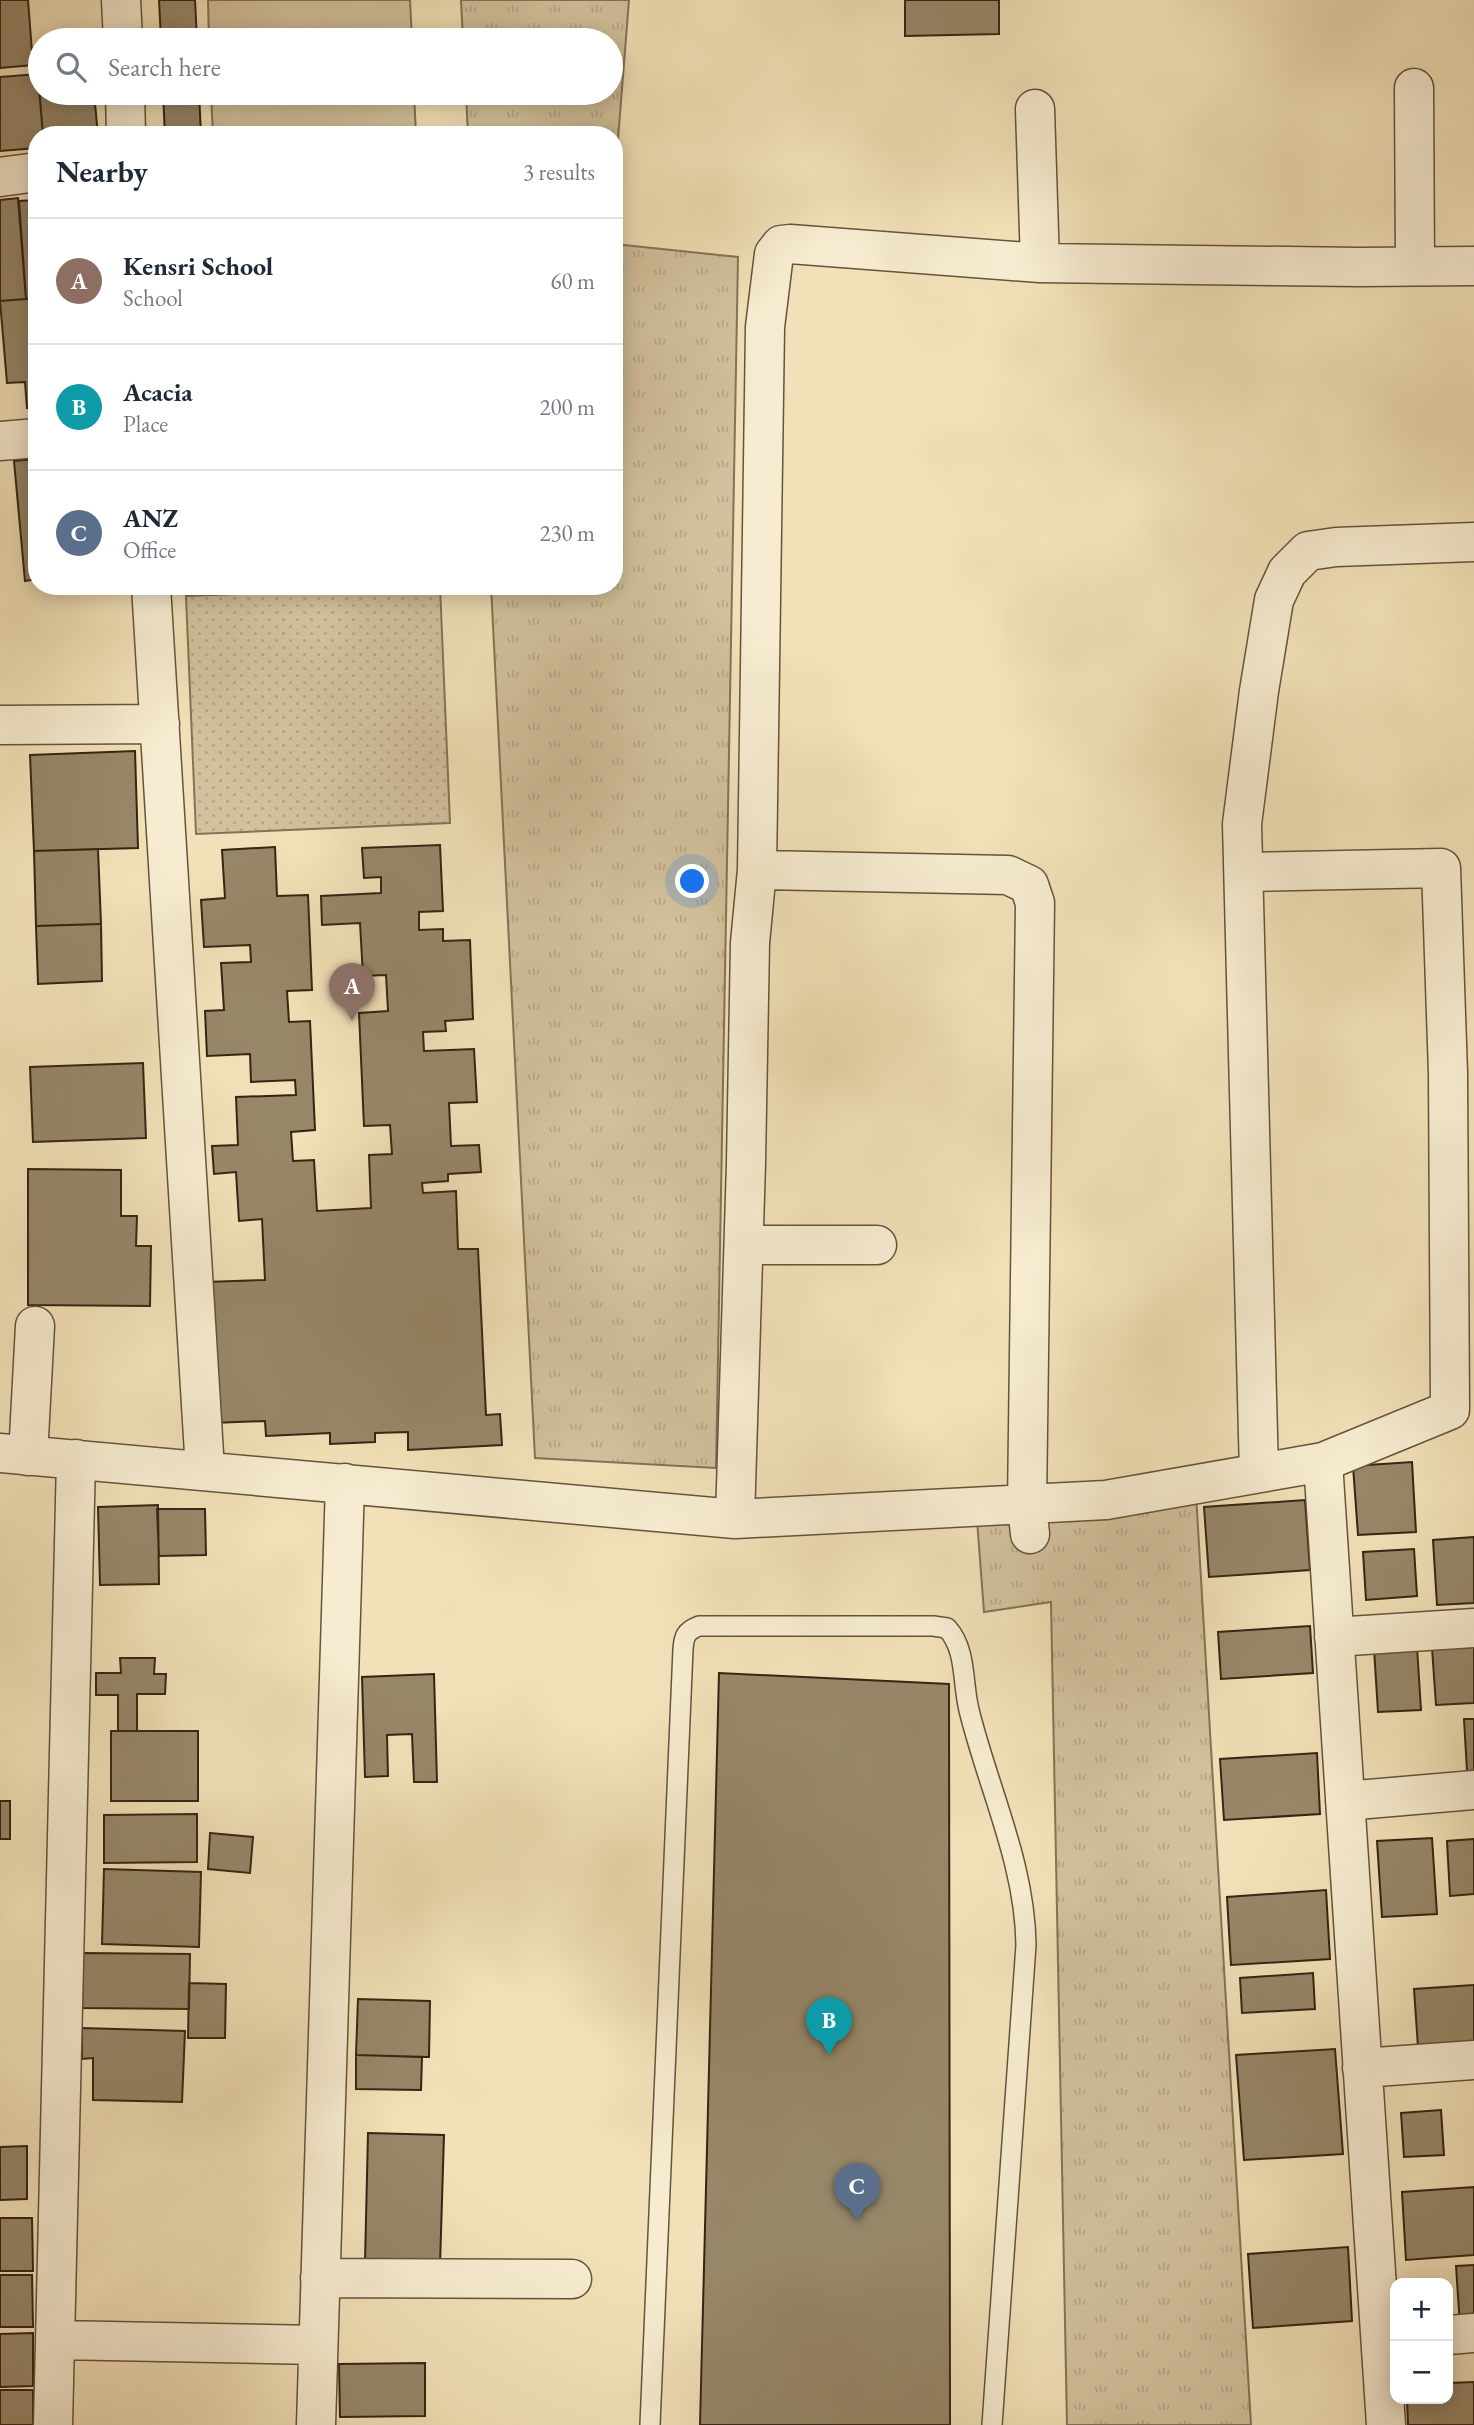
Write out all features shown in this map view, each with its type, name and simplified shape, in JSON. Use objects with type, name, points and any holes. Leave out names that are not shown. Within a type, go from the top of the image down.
[{"type":"street","points":[[121,0],[122,28]]},
{"type":"street","points":[[1414,88],[1415,266]]},
{"type":"street","points":[[125,105],[126,126]]},
{"type":"street","points":[[1035,109],[1040,263]]},
{"type":"street","points":[[0,177],[28,173]]},
{"type":"street","points":[[735,1519],[750,943],[757,870],[765,327],[774,254],[781,245],[790,244],[1040,263],[1474,266]]},
{"type":"street","points":[[0,441],[28,439]]},
{"type":"street","points":[[1259,1473],[1242,824],[1273,600],[1287,572],[1308,551],[1474,542]]},
{"type":"street","points":[[153,595],[205,1470]]},
{"type":"street","points":[[0,725],[160,724]]},
{"type":"street","points":[[35,1326],[14,1454],[735,1519],[1029,1519],[1107,1500],[1323,1462],[1450,1410],[1458,1350],[1441,868],[1244,872]]},
{"type":"street","points":[[757,870],[1008,876],[1028,885],[1035,903],[1029,1519]]},
{"type":"street","points":[[744,1245],[877,1245]]},
{"type":"street","points":[[53,2425],[76,1460]]},
{"type":"street","points":[[1323,1462],[1362,2068],[1388,2338],[1386,2425]]},
{"type":"street","points":[[316,2425],[345,1483]]},
{"type":"street","points":[[1334,1637],[1474,1628]]},
{"type":"street","points":[[1345,1801],[1474,1790]]},
{"type":"street","points":[[1362,2068],[1474,2060]]},
{"type":"street","points":[[320,2278],[572,2279]]},
{"type":"street","points":[[1453,2335],[1474,2333]]},
{"type":"street","points":[[55,2340],[318,2345]]},
{"type":"lane","points":[[650,2425],[682,1649],[684,1637],[689,1630],[699,1626],[933,1626],[947,1628],[956,1638],[968,1708],[1018,1874],[1025,1914],[1025,1959],[992,2425]]},
{"type":"green space","points":[[208,0],[410,0],[411,28],[209,28]]},
{"type":"green space","points":[[461,0],[629,0],[623,76],[623,28],[462,28]]},
{"type":"green space","points":[[212,105],[415,105],[416,126],[213,126]]},
{"type":"green space","points":[[467,105],[621,105],[619,126],[468,126]]},
{"type":"green space","points":[[623,245],[738,257],[716,1468],[535,1458],[491,595],[623,595]]},
{"type":"green space","points":[[440,595],[450,823],[196,834],[186,596]]},
{"type":"green space","points":[[1196,1494],[1251,2425],[1067,2425],[1051,1602],[984,1612],[977,1520]]},
{"type":"building","points":[[0,0],[28,0],[30,28],[28,28],[28,65],[0,68]]},
{"type":"building","points":[[159,0],[195,0],[196,28],[160,28]]},
{"type":"building","points":[[905,0],[999,0],[999,34],[905,36]]},
{"type":"building","points":[[28,75],[28,105],[41,105],[42,126],[28,126],[28,149],[0,151],[0,77]]},
{"type":"building","points":[[40,105],[95,105],[97,126],[42,126]]},
{"type":"building","points":[[164,105],[200,105],[201,126],[165,126]]},
{"type":"building","points":[[18,198],[26,299],[0,301],[0,200]]},
{"type":"building","points":[[28,200],[26,299],[19,201]]},
{"type":"building","points":[[28,299],[28,408],[25,382],[7,383],[0,301]]},
{"type":"building","points":[[28,460],[28,580],[25,581],[14,461]]},
{"type":"building","points":[[135,751],[138,848],[34,851],[30,755]]},
{"type":"building","points":[[440,845],[443,911],[419,912],[419,930],[443,929],[443,941],[470,940],[473,1019],[445,1021],[446,1031],[423,1032],[424,1051],[474,1049],[477,1102],[449,1103],[451,1146],[479,1145],[481,1172],[448,1174],[448,1181],[422,1183],[423,1193],[456,1191],[458,1249],[478,1249],[486,1415],[500,1414],[502,1445],[408,1450],[408,1432],[375,1433],[375,1442],[330,1444],[330,1433],[266,1436],[265,1421],[213,1423],[206,1282],[265,1280],[262,1219],[239,1221],[236,1172],[214,1174],[212,1146],[238,1145],[236,1097],[296,1095],[295,1080],[251,1082],[250,1054],[207,1056],[205,1011],[224,1010],[221,963],[251,962],[250,945],[204,947],[201,900],[225,898],[222,850],[275,847],[277,896],[308,895],[312,990],[287,991],[289,1022],[310,1021],[315,1130],[291,1132],[293,1161],[314,1160],[317,1211],[371,1208],[369,1155],[392,1154],[390,1125],[364,1126],[359,1013],[388,1011],[386,975],[363,976],[360,923],[322,925],[321,896],[381,893],[381,877],[364,878],[362,848]]},
{"type":"building","points":[[98,849],[101,924],[36,926],[34,851]]},
{"type":"building","points":[[101,924],[102,981],[38,984],[36,926]]},
{"type":"building","points":[[143,1063],[146,1138],[33,1142],[30,1067]]},
{"type":"building","points":[[28,1169],[121,1170],[121,1216],[137,1216],[136,1246],[151,1246],[150,1306],[28,1305]]},
{"type":"building","points":[[1412,1462],[1416,1532],[1358,1535],[1353,1466]]},
{"type":"building","points":[[1305,1500],[1310,1570],[1209,1577],[1204,1507]]},
{"type":"building","points":[[158,1505],[159,1584],[100,1585],[98,1507]]},
{"type":"building","points":[[157,1509],[205,1509],[206,1555],[159,1556]]},
{"type":"building","points":[[1474,1537],[1474,1603],[1437,1605],[1433,1540]]},
{"type":"building","points":[[1414,1549],[1417,1596],[1366,1600],[1363,1552]]},
{"type":"building","points":[[1310,1626],[1313,1673],[1221,1679],[1218,1632]]},
{"type":"building","points":[[1474,1645],[1474,1703],[1436,1705],[1432,1648]]},
{"type":"building","points":[[1417,1647],[1421,1710],[1378,1712],[1374,1649]]},
{"type":"building","points":[[120,1658],[155,1658],[154,1674],[166,1674],[165,1694],[137,1694],[137,1731],[118,1731],[118,1695],[96,1695],[96,1673],[121,1673]]},
{"type":"building","points":[[719,1673],[949,1684],[950,2425],[700,2425]]},
{"type":"building","points":[[434,1674],[437,1782],[414,1782],[412,1734],[387,1735],[388,1776],[365,1777],[362,1677]]},
{"type":"building","points":[[1464,1719],[1474,1719],[1474,1771],[1467,1771]]},
{"type":"building","points":[[111,1731],[198,1731],[198,1801],[111,1801]]},
{"type":"building","points":[[1317,1753],[1320,1814],[1224,1820],[1220,1759]]},
{"type":"building","points":[[0,1801],[10,1801],[10,1839],[0,1839]]},
{"type":"building","points":[[197,1814],[197,1862],[104,1863],[104,1815]]},
{"type":"building","points":[[210,1833],[253,1837],[250,1873],[208,1869]]},
{"type":"building","points":[[1432,1838],[1437,1914],[1382,1917],[1377,1841]]},
{"type":"building","points":[[1474,1839],[1474,1894],[1450,1896],[1447,1841]]},
{"type":"building","points":[[104,1869],[201,1872],[199,1947],[102,1944]]},
{"type":"building","points":[[1326,1890],[1330,1959],[1231,1965],[1227,1897]]},
{"type":"building","points":[[83,1953],[190,1954],[189,2009],[82,2008]]},
{"type":"building","points":[[1313,1973],[1315,2009],[1242,2013],[1240,1978]]},
{"type":"building","points":[[189,1983],[226,1984],[225,2038],[188,2038]]},
{"type":"building","points":[[1474,1985],[1474,2043],[1418,2047],[1414,1989]]},
{"type":"building","points":[[358,1999],[430,2001],[429,2057],[356,2055]]},
{"type":"building","points":[[82,2028],[185,2031],[182,2102],[93,2100],[93,2058],[82,2059]]},
{"type":"building","points":[[1335,2049],[1343,2154],[1244,2160],[1236,2055]]},
{"type":"building","points":[[356,2055],[422,2057],[421,2090],[356,2089]]},
{"type":"building","points":[[1441,2110],[1444,2155],[1404,2157],[1401,2113]]},
{"type":"building","points":[[368,2133],[444,2135],[440,2265],[365,2262]]},
{"type":"building","points":[[27,2146],[27,2199],[0,2200],[0,2147]]},
{"type":"building","points":[[1474,2187],[1474,2255],[1406,2260],[1402,2192]]},
{"type":"building","points":[[0,2218],[32,2218],[33,2271],[0,2271]]},
{"type":"building","points":[[1348,2247],[1352,2321],[1253,2328],[1248,2254]]},
{"type":"building","points":[[1474,2265],[1474,2325],[1460,2326],[1456,2266]]},
{"type":"building","points":[[0,2275],[32,2275],[33,2327],[0,2327]]},
{"type":"building","points":[[33,2333],[33,2386],[0,2387],[0,2334]]},
{"type":"building","points":[[425,2363],[425,2416],[340,2417],[339,2364]]},
{"type":"building","points":[[1474,2382],[1474,2425],[1408,2425],[1407,2404],[1453,2404],[1453,2383]]},
{"type":"building","points":[[0,2390],[33,2390],[33,2425],[0,2425]]},
{"type":"place","name":"Kensri School","points":[[352,1021]]},
{"type":"place","name":"Acacia","points":[[829,2055]]},
{"type":"place","name":"ANZ","points":[[857,2221]]}]
